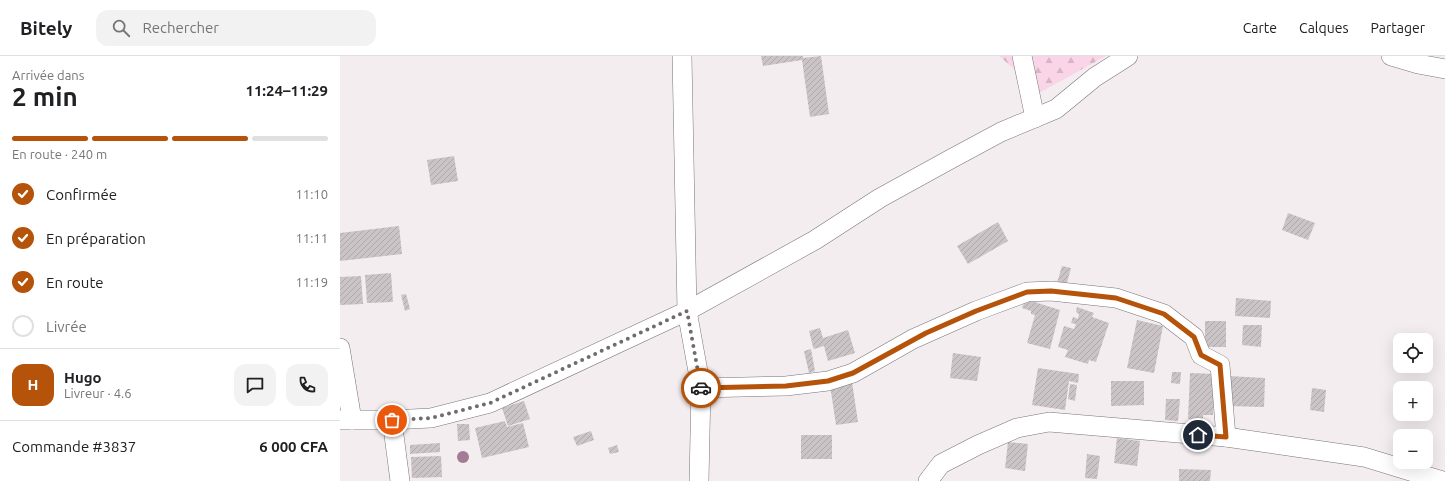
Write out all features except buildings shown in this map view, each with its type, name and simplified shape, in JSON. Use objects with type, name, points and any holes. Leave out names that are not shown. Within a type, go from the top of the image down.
[{"type":"street","points":[[682,56],[687,311],[701,388],[699,481]]},
{"type":"street","points":[[1022,56],[1035,118]]},
{"type":"street","points":[[340,348],[346,420],[431,418],[490,403],[687,311],[815,240],[880,198],[1001,132],[1056,109],[1095,77],[1128,56]]},
{"type":"street","points":[[1391,56],[1418,64],[1445,69]]},
{"type":"street","points":[[701,388],[786,386],[828,381],[853,373],[914,339],[976,311],[1027,292],[1051,291],[1116,298],[1164,314],[1194,337],[1201,355],[1220,365],[1226,437]]},
{"type":"street","points":[[392,420],[400,481]]},
{"type":"street","points":[[928,481],[941,464],[978,445],[1017,428],[1048,422],[1226,437],[1364,457],[1443,481]]},
{"type":"green space","points":[[999,56],[1106,56],[1041,92]]},
{"type":"way so far","points":[[392,420],[431,418],[490,403],[687,311],[701,388]]},
{"type":"route","points":[[701,388],[786,386],[828,381],[853,373],[914,339],[976,311],[1027,292],[1051,291],[1116,298],[1164,314],[1194,337],[1201,355],[1220,365],[1226,437],[1198,435]]}]
